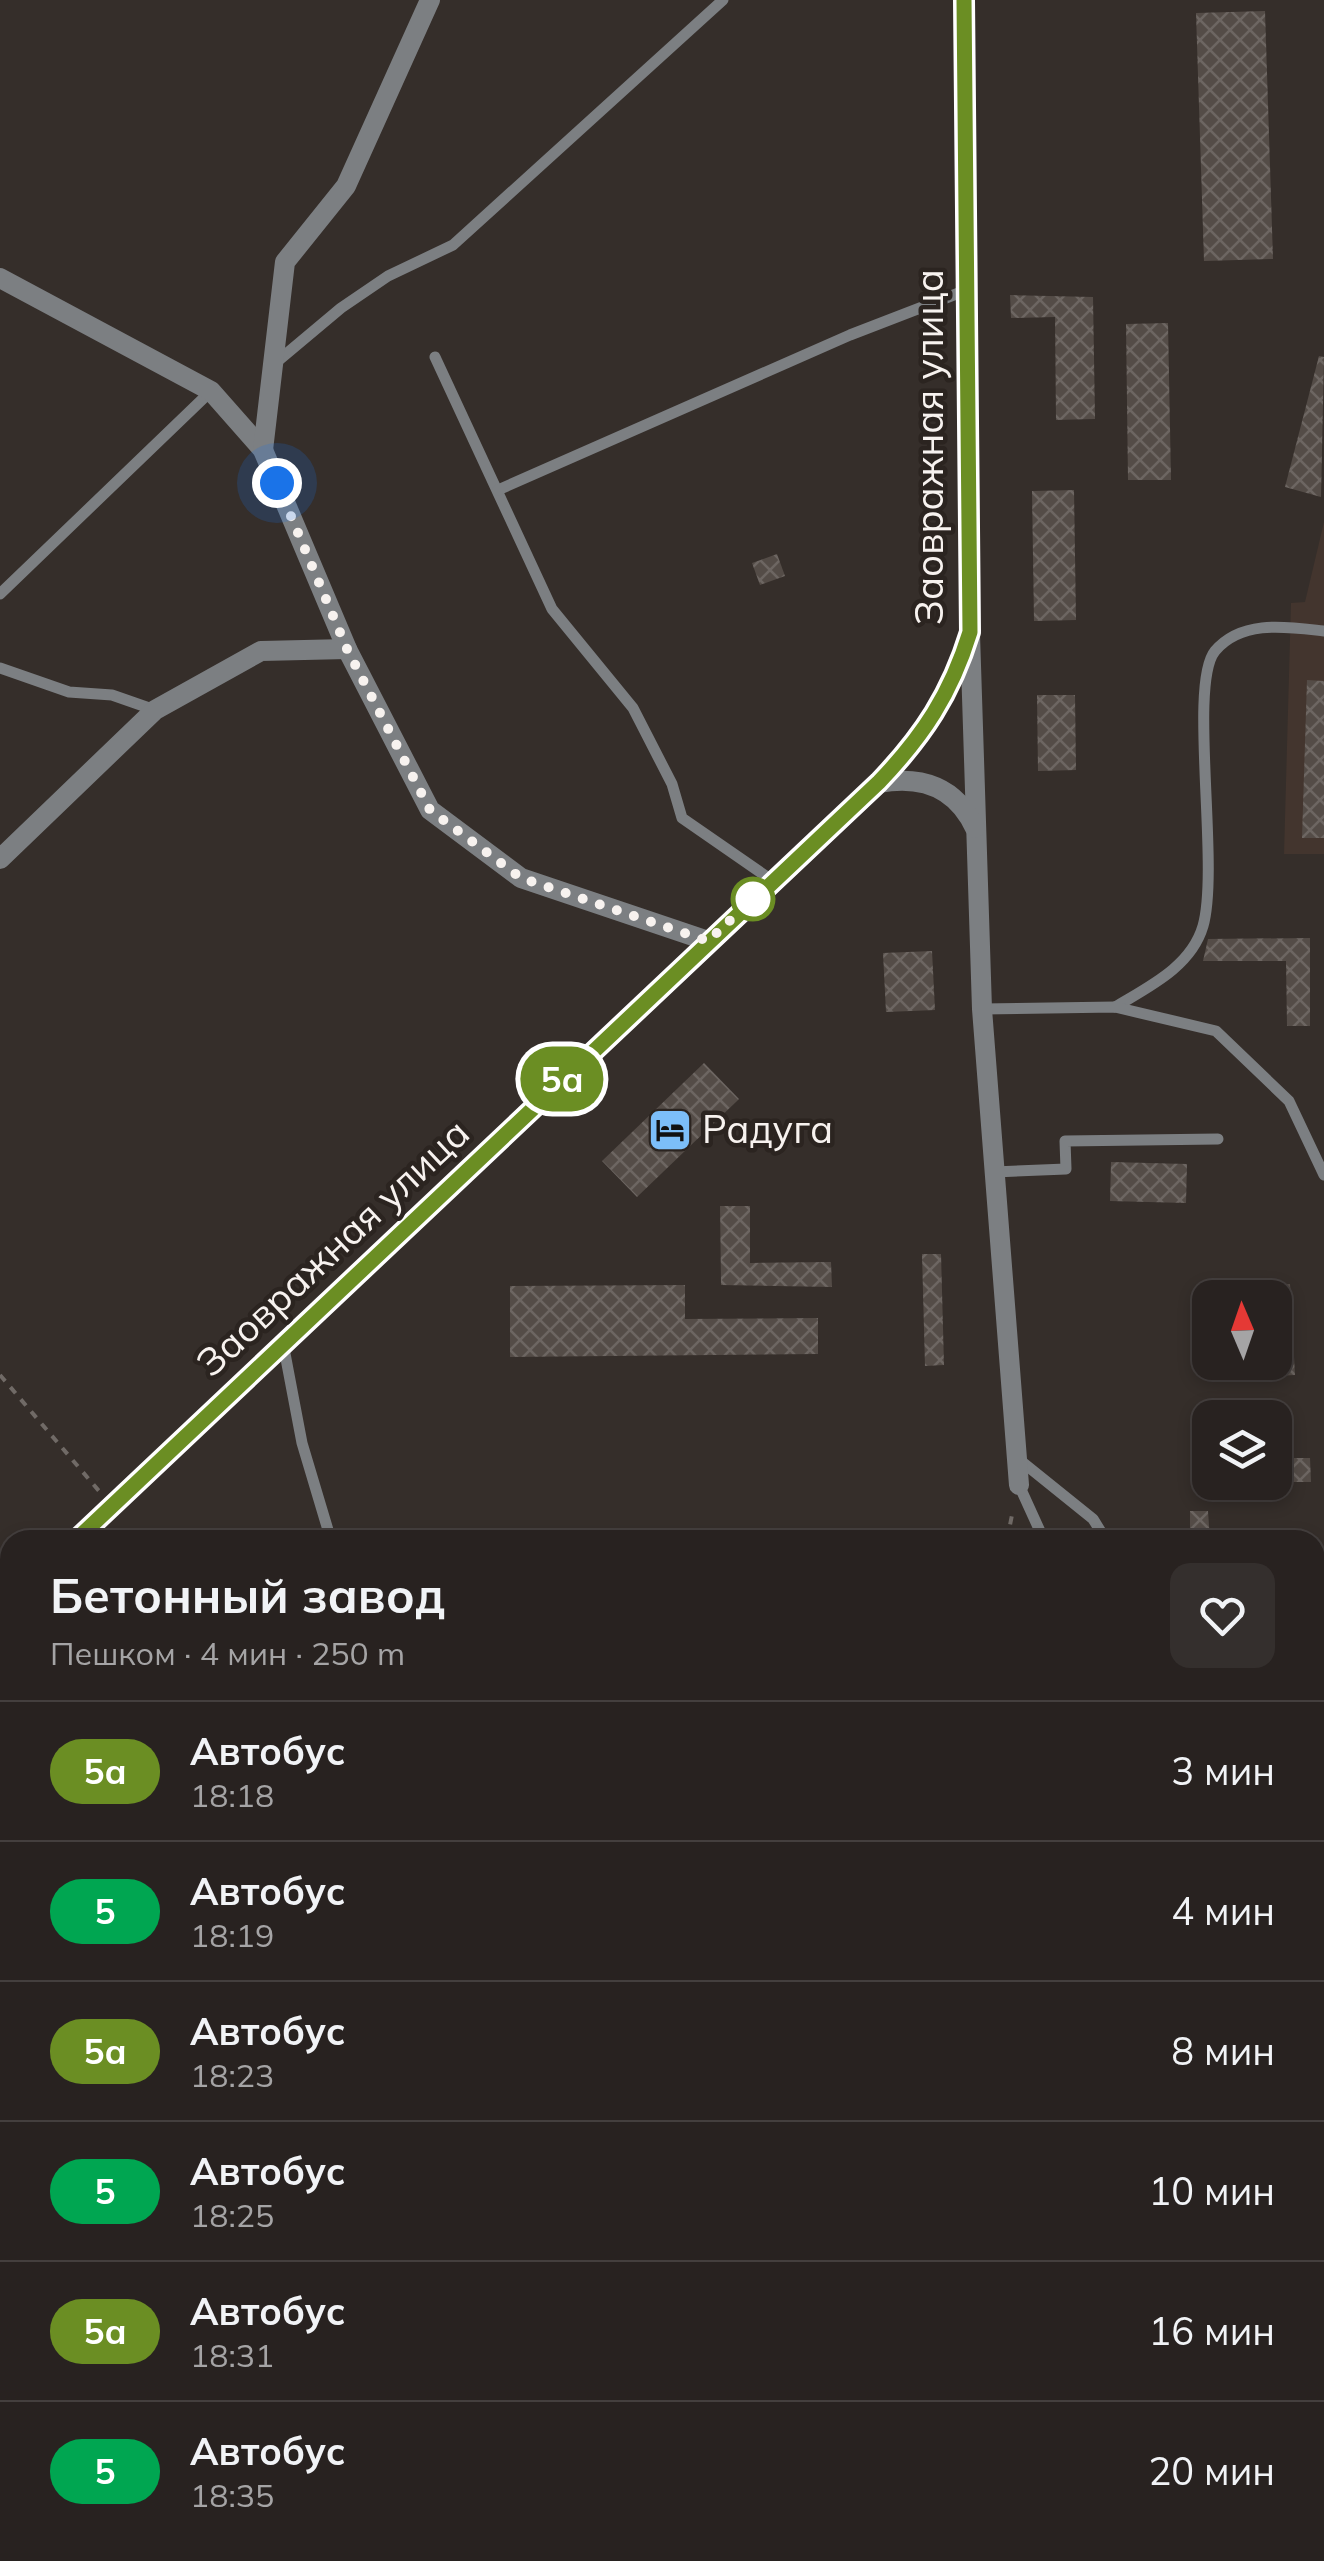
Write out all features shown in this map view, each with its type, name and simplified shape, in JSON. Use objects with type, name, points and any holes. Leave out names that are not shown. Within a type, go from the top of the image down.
[{"type":"street","points":[[263,450],[285,262],[346,186],[430,0]]},
{"type":"street","name":"Заовражная улица","points":[[86,1530],[879,782],[916,744],[940,708],[970,632],[964,0]]},
{"type":"street","points":[[0,278],[211,390],[263,450],[347,649],[430,810],[521,878],[708,941]]},
{"type":"street","points":[[970,632],[982,1009],[1018,1486]]},
{"type":"street","points":[[0,860],[155,710],[261,651],[347,649]]},
{"type":"street","points":[[879,782],[904,778],[928,782],[951,794],[967,810],[976,830]]},
{"type":"lane","points":[[273,365],[373,286],[453,244],[723,0]]},
{"type":"lane","points":[[498,490],[850,335],[964,290]]},
{"type":"lane","points":[[435,356],[552,609],[633,708],[672,784],[682,818],[773,880]]},
{"type":"lane","points":[[0,594],[211,390]]},
{"type":"lane","points":[[1115,1007],[1173,972],[1203,928],[1211,844],[1204,688],[1213,653],[1236,635],[1271,626],[1324,630]]},
{"type":"lane","points":[[0,668],[70,692],[112,695],[155,710]]},
{"type":"lane","points":[[982,1009],[1115,1007],[1216,1031],[1289,1101],[1324,1175]]},
{"type":"lane","points":[[994,1172],[1066,1169],[1065,1140],[1218,1139]]},
{"type":"lane","points":[[284,1343],[302,1443],[328,1530]]},
{"type":"lane","points":[[1016,1457],[1093,1518],[1100,1530]]},
{"type":"lane","points":[[1018,1486],[1039,1530]]},
{"type":"path","points":[[0,1375],[112,1505]]},
{"type":"shaded area","points":[[1324,522],[1324,854],[1284,854],[1291,603],[1305,602]]},
{"type":"building","points":[[1265,11],[1273,259],[1204,261],[1196,13]]},
{"type":"building","points":[[1010,295],[1093,297],[1095,419],[1056,420],[1055,317],[1011,318]]},
{"type":"building","points":[[1168,323],[1171,480],[1128,480],[1126,324]]},
{"type":"building","points":[[1319,356],[1324,357],[1321,497],[1285,487]]},
{"type":"building","points":[[1074,490],[1076,620],[1034,621],[1032,491]]},
{"type":"building","points":[[777,554],[785,576],[760,585],[752,563]]},
{"type":"building","points":[[1307,680],[1324,681],[1324,838],[1302,838]]},
{"type":"building","points":[[1037,695],[1075,695],[1076,770],[1038,771]]},
{"type":"building","points":[[1310,938],[1310,1026],[1287,1026],[1286,961],[1203,961],[1208,939]]},
{"type":"building","points":[[932,951],[935,1010],[886,1012],[883,953]]},
{"type":"building","name":"Радуга","points":[[704,1063],[739,1099],[637,1197],[602,1161]]},
{"type":"building","points":[[1111,1162],[1187,1164],[1186,1203],[1110,1201]]},
{"type":"building","points":[[720,1206],[750,1206],[750,1263],[831,1262],[832,1287],[721,1285]]},
{"type":"building","points":[[922,1254],[941,1254],[944,1365],[925,1366]]},
{"type":"building","points":[[685,1285],[685,1319],[818,1318],[818,1354],[510,1357],[510,1286]]},
{"type":"building","points":[[1292,1320],[1295,1375],[1292,1375]]},
{"type":"building","points":[[1292,1458],[1310,1458],[1311,1482],[1292,1482]]},
{"type":"building","points":[[1190,1511],[1208,1511],[1209,1530],[1190,1530]]},
{"type":"bus line","name":"5а","points":[[87,1530],[879,782],[916,744],[940,708],[958,673],[970,632],[964,0]]},
{"type":"place","name":"Радуга","points":[[670,1130]]},
{"type":"route","points":[[277,483],[347,649],[430,810],[521,878],[708,941],[756,896],[753,899]]}]
